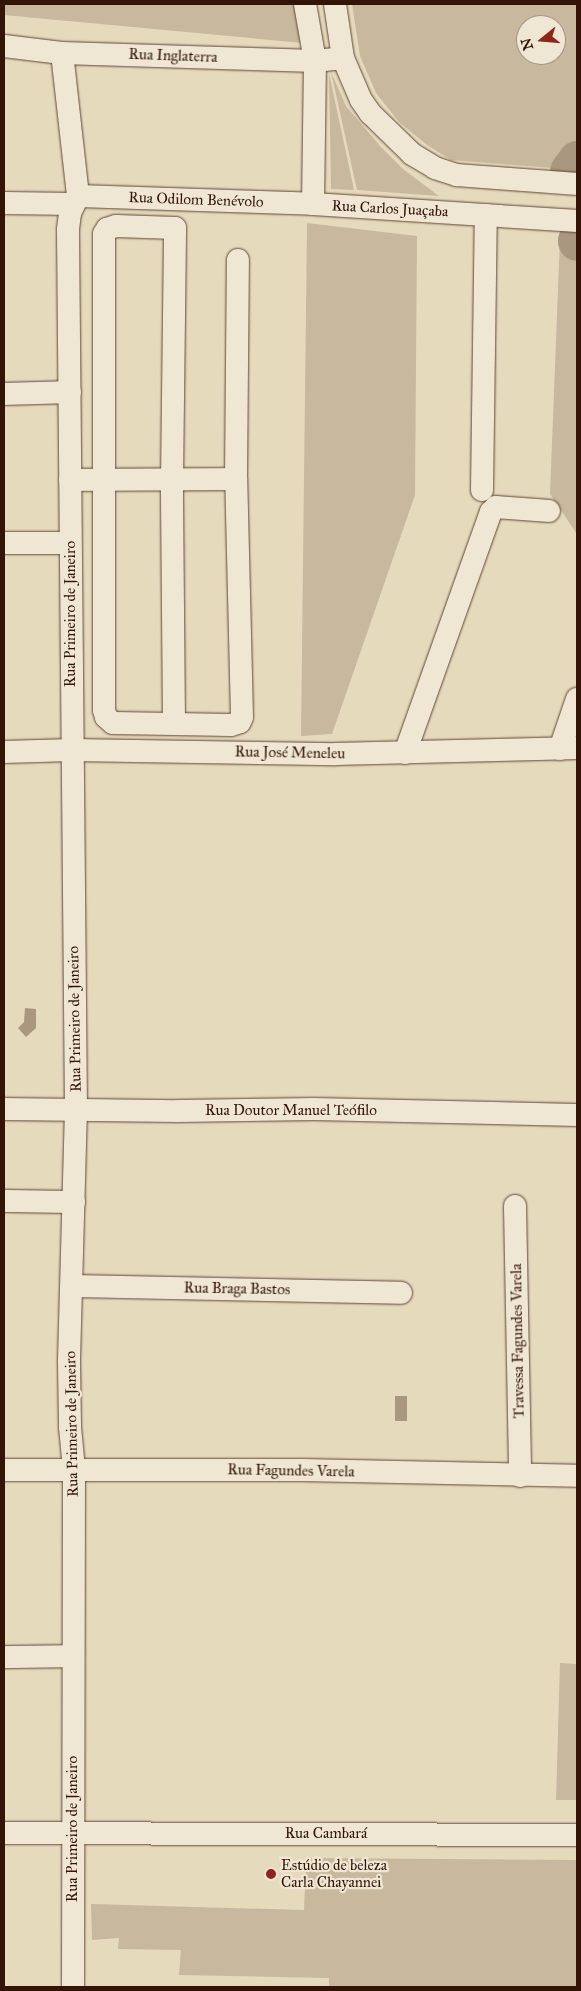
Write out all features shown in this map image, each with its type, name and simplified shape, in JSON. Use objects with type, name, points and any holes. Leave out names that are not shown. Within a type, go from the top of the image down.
[{"type":"street","name":"Rua Carlos Juaçaba","points":[[305,4],[315,60],[314,204],[577,221]]},
{"type":"street","points":[[335,4],[343,58],[354,87],[370,113],[421,161],[457,175],[577,184]]},
{"type":"street","name":"Rua Inglaterra","points":[[4,46],[62,53],[315,60],[343,58]]},
{"type":"street","name":"Rua Primeiro de Janeiro","points":[[62,53],[76,200],[68,230],[76,1109],[73,1286],[69,1362],[70,1427],[74,1469],[72,1656],[73,1987]]},
{"type":"street","name":"Rua Odilom Benévolo","points":[[4,203],[76,200],[314,204]]},
{"type":"street","points":[[482,490],[486,215]]},
{"type":"street","points":[[174,724],[172,480],[175,228],[116,226],[107,229],[104,234],[104,710],[106,717],[113,723],[231,725],[240,722],[242,717],[236,479],[238,260]]},
{"type":"street","points":[[4,394],[70,392]]},
{"type":"street","points":[[70,480],[236,479]]},
{"type":"street","points":[[405,752],[491,512],[496,507],[549,510]]},
{"type":"street","points":[[4,543],[70,542]]},
{"type":"street","points":[[569,749],[577,699]]},
{"type":"street","name":"Rua José Meneleu","points":[[4,752],[72,750],[336,754],[569,749]]},
{"type":"street","name":"Rua Doutor Manuel Teófilo","points":[[4,1109],[178,1111],[314,1109],[577,1115]]},
{"type":"street","points":[[4,1202],[74,1202]]},
{"type":"street","name":"Travessa Fagundes Varela","points":[[515,1206],[520,1476]]},
{"type":"street","name":"Rua Braga Bastos","points":[[73,1286],[401,1293]]},
{"type":"street","name":"Rua Fagundes Varela","points":[[4,1470],[302,1470],[577,1476]]},
{"type":"street","points":[[4,1656],[72,1656]]},
{"type":"street","name":"Rua Cambará","points":[[4,1833],[577,1835]]},
{"type":"shaded area","points":[[4,4],[297,4],[303,43],[4,15]]},
{"type":"shaded area","points":[[352,4],[577,4],[577,170],[451,160],[427,145],[399,122],[376,93],[360,56]]},
{"type":"shaded area","points":[[331,72],[346,106],[381,147],[403,169],[439,196],[357,190]]},
{"type":"shaded area","points":[[329,73],[354,190],[331,189]]},
{"type":"shaded area","points":[[307,223],[417,236],[415,495],[332,734],[301,736]]},
{"type":"shaded area","points":[[560,238],[577,239],[577,534],[550,494]]},
{"type":"shaded area","points":[[25,1008],[36,1009],[36,1028],[26,1037],[18,1028],[24,1022]]},
{"type":"shaded area","points":[[395,1396],[407,1396],[407,1421],[395,1421]]},
{"type":"shaded area","points":[[560,1663],[577,1664],[577,1800],[556,1800]]},
{"type":"shaded area","points":[[306,1858],[577,1860],[577,1987],[329,1987],[329,1978],[179,1975],[181,1950],[118,1949],[119,1938],[92,1940],[91,1904],[304,1910]]},
{"type":"waterway","points":[[569,171],[577,160]]},
{"type":"place","name":"Estúdio de beleza Carla Chayannei","points":[[271,1874]]}]
